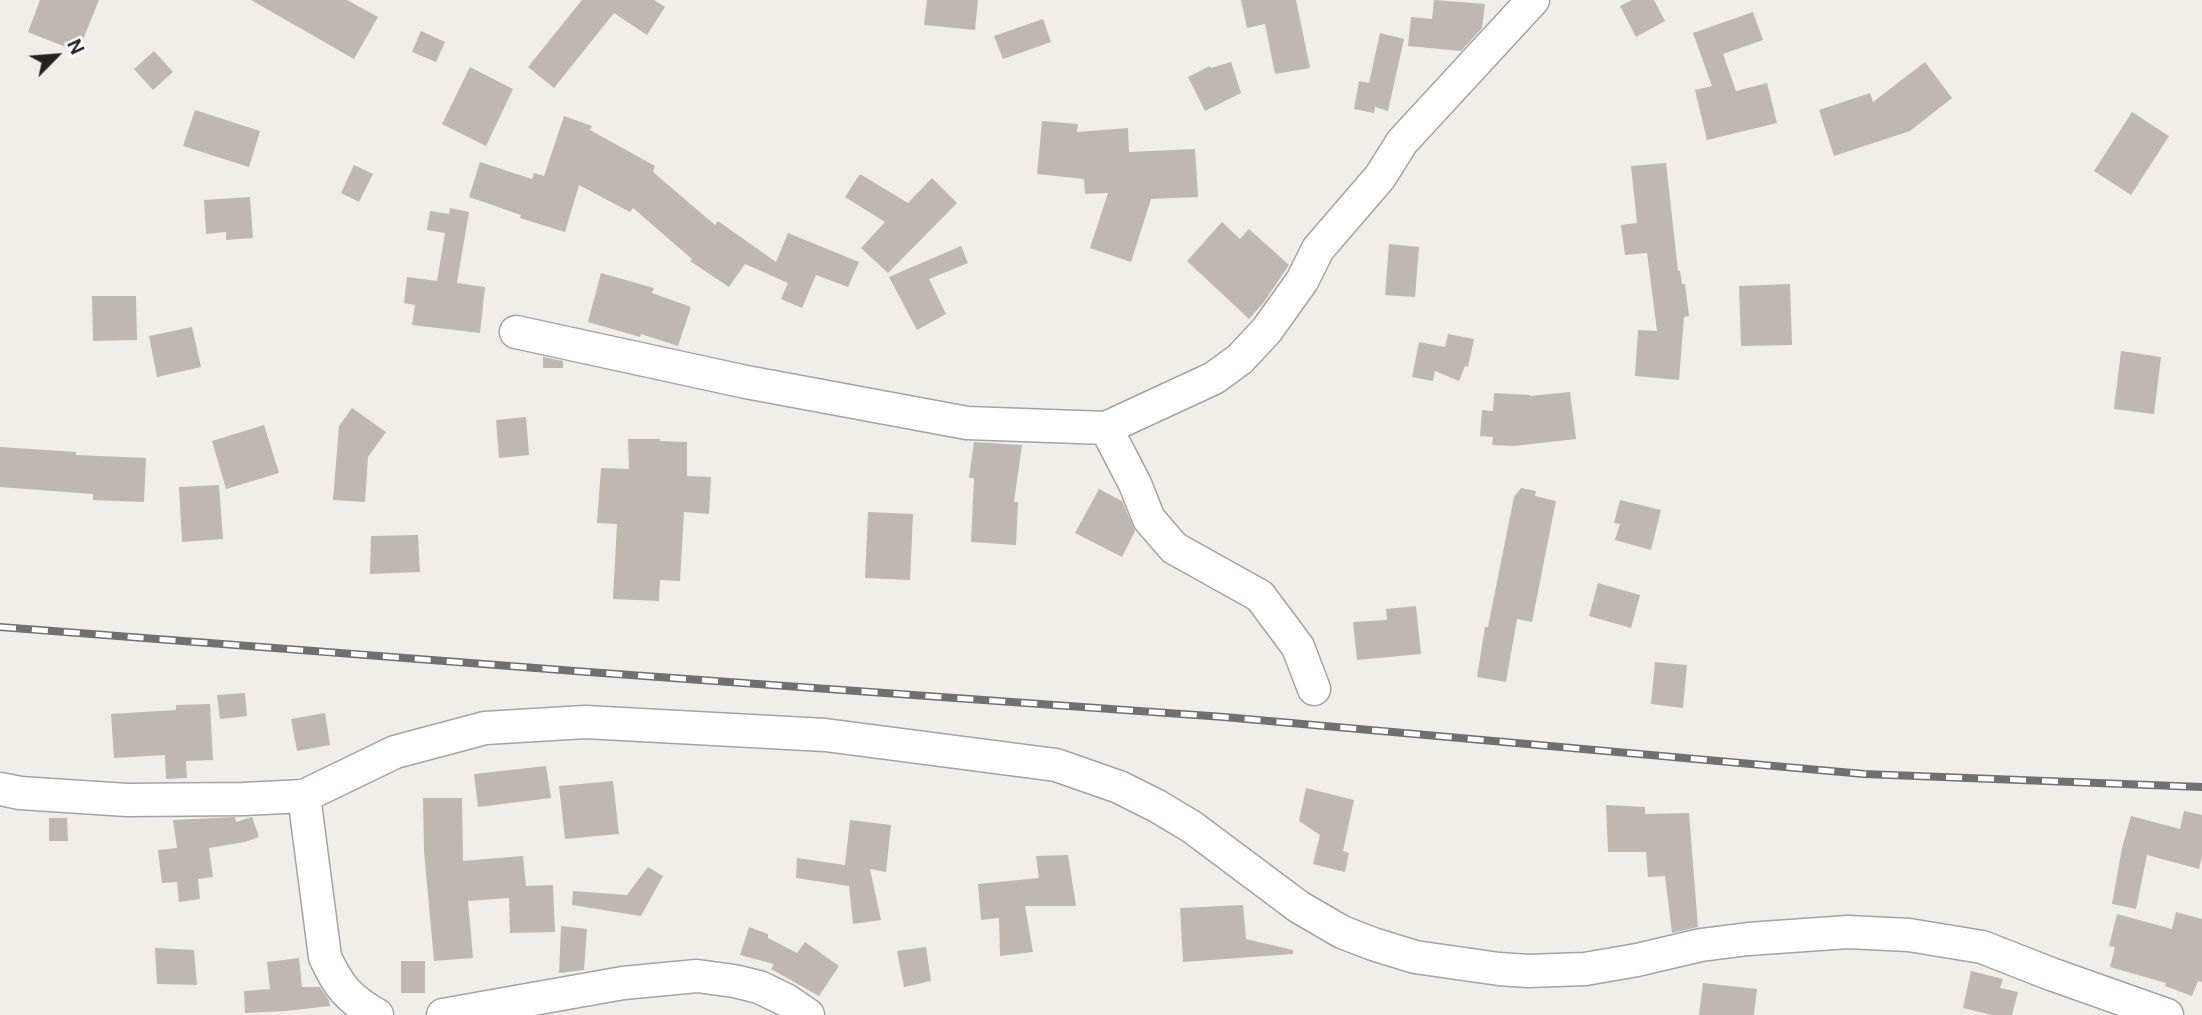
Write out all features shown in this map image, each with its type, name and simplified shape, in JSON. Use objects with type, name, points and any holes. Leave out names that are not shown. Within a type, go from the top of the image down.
[{"type":"street","points":[[516,332],[746,382],[967,423],[1106,428],[1214,378],[1240,359],[1267,330],[1303,281],[1318,249],[1380,177],[1402,142],[1528,2]]},
{"type":"street","points":[[1106,428],[1135,484],[1149,519],[1174,548],[1260,596],[1298,647],[1314,689]]},
{"type":"street","points":[[0,789],[20,793],[127,800],[304,796],[395,752],[485,728],[585,722],[825,735],[1056,765],[1119,787],[1192,827],[1298,907],[1342,932],[1415,957],[1499,969],[1585,969],[1701,945],[1748,939],[1848,932],[1909,935],[1982,947],[2167,1015]]},
{"type":"street","points":[[304,796],[325,957],[336,980],[354,1002],[377,1015]]},
{"type":"street","points":[[443,1015],[623,983],[697,976],[759,987],[786,1000],[808,1015]]},
{"type":"building","points":[[40,0],[99,0],[78,52],[28,32]]},
{"type":"building","points":[[251,0],[347,0],[378,17],[354,59]]},
{"type":"building","points":[[582,0],[654,0],[665,7],[647,35],[614,13],[554,88],[528,67]]},
{"type":"building","points":[[927,0],[978,0],[975,30],[924,25]]},
{"type":"building","points":[[1241,0],[1296,0],[1310,68],[1275,74],[1265,24],[1247,28]]},
{"type":"building","points":[[1434,0],[1485,4],[1482,28],[1461,51],[1408,46],[1411,17],[1432,19]]},
{"type":"building","points":[[1632,0],[1654,0],[1665,21],[1636,37],[1620,6]]},
{"type":"building","points":[[1753,12],[1763,40],[1723,54],[1736,91],[1767,83],[1777,123],[1707,140],[1695,90],[1712,86],[1693,33]]},
{"type":"building","points":[[1043,19],[1051,42],[1003,59],[994,36]]},
{"type":"building","points":[[421,31],[445,42],[436,62],[412,52]]},
{"type":"building","points":[[1380,33],[1404,39],[1388,111],[1375,107],[1374,113],[1354,109],[1359,81],[1369,83]]},
{"type":"building","points":[[154,51],[173,72],[153,90],[134,69]]},
{"type":"building","points":[[1231,62],[1241,93],[1205,111],[1188,77],[1210,66],[1211,68]]},
{"type":"building","points":[[1925,62],[1952,98],[1910,131],[1834,156],[1819,110],[1870,93],[1873,102]]},
{"type":"building","points":[[470,67],[513,89],[486,146],[442,124]]},
{"type":"building","points":[[195,110],[260,131],[249,167],[183,146]]},
{"type":"building","points":[[2132,112],[2169,136],[2131,195],[2094,171]]},
{"type":"building","points":[[564,116],[592,126],[590,130],[655,166],[653,172],[715,225],[718,221],[776,262],[788,233],[859,262],[848,287],[816,275],[802,308],[781,299],[788,283],[745,264],[729,287],[690,261],[692,259],[633,208],[630,212],[579,185],[565,232],[520,218],[521,215],[469,197],[480,162],[532,179],[534,173],[544,176]]},
{"type":"building","points":[[1042,121],[1078,124],[1077,132],[1128,128],[1129,152],[1195,149],[1198,197],[1151,199],[1131,262],[1090,248],[1108,193],[1085,194],[1084,179],[1037,174]]},
{"type":"building","points":[[1666,163],[1678,271],[1682,284],[1685,284],[1689,316],[1684,317],[1679,380],[1635,376],[1638,330],[1657,331],[1647,253],[1625,255],[1621,225],[1637,223],[1631,166]]},
{"type":"building","points":[[354,165],[373,174],[359,202],[341,193]]},
{"type":"building","points":[[860,174],[908,203],[932,178],[957,203],[888,273],[861,248],[885,222],[845,197]]},
{"type":"building","points":[[250,197],[253,238],[226,240],[226,232],[206,234],[204,200]]},
{"type":"building","points":[[450,208],[469,212],[457,283],[485,287],[480,333],[412,325],[415,305],[404,303],[407,277],[437,281],[445,233],[427,230],[430,211],[449,214]]},
{"type":"building","points":[[1222,222],[1240,239],[1249,229],[1289,265],[1249,319],[1187,261]]},
{"type":"building","points":[[1389,244],[1419,247],[1415,297],[1385,295]]},
{"type":"building","points":[[961,246],[968,263],[929,279],[946,314],[917,330],[889,277]]},
{"type":"building","points":[[601,273],[654,288],[652,293],[691,307],[678,346],[588,322]]},
{"type":"building","points":[[1790,284],[1792,345],[1741,346],[1739,286]]},
{"type":"building","points":[[92,296],[136,296],[137,340],[93,341]]},
{"type":"building","points":[[192,327],[201,367],[157,377],[149,336]]},
{"type":"building","points":[[1448,334],[1474,339],[1468,367],[1465,366],[1459,381],[1435,371],[1433,381],[1412,377],[1419,342],[1445,347]]},
{"type":"building","points":[[2121,351],[2161,357],[2154,414],[2114,409]]},
{"type":"building","points":[[543,357],[563,361],[563,368],[543,368]]},
{"type":"building","points":[[1570,392],[1576,439],[1514,446],[1492,445],[1493,437],[1480,436],[1482,410],[1493,411],[1494,393],[1530,396]]},
{"type":"building","points":[[352,408],[386,432],[368,457],[365,502],[333,500],[339,426]]},
{"type":"building","points":[[526,417],[529,455],[499,458],[496,420]]},
{"type":"building","points":[[264,425],[279,473],[226,489],[212,441]]},
{"type":"building","points":[[628,439],[687,442],[687,476],[711,477],[709,514],[684,512],[680,581],[660,580],[659,601],[613,599],[617,524],[597,523],[601,468],[629,469]]},
{"type":"building","points":[[974,442],[1022,445],[1014,502],[1018,502],[1016,545],[971,542],[974,478],[969,478]]},
{"type":"building","points":[[0,447],[76,452],[76,455],[146,458],[144,502],[93,500],[93,494],[0,487]]},
{"type":"building","points":[[219,485],[223,539],[182,542],[179,487]]},
{"type":"building","points":[[1521,488],[1536,491],[1535,496],[1556,501],[1532,622],[1517,619],[1506,682],[1477,677],[1485,627],[1488,627],[1514,497]]},
{"type":"building","points":[[1099,489],[1122,501],[1135,531],[1122,557],[1075,533]]},
{"type":"building","points":[[1620,500],[1661,510],[1651,550],[1615,540],[1620,524],[1614,523]]},
{"type":"building","points":[[868,512],[913,514],[910,580],[865,578]]},
{"type":"building","points":[[418,535],[420,572],[370,574],[371,536]]},
{"type":"building","points":[[1598,583],[1640,595],[1631,628],[1589,616]]},
{"type":"building","points":[[1416,606],[1421,654],[1357,660],[1353,622],[1387,620],[1386,609]]},
{"type":"building","points":[[1655,662],[1687,665],[1683,708],[1651,704]]},
{"type":"building","points":[[245,693],[247,716],[220,719],[217,695]]},
{"type":"building","points":[[210,704],[213,760],[186,761],[187,778],[166,779],[165,755],[114,758],[111,714],[176,710],[176,705]]},
{"type":"building","points":[[325,713],[330,745],[297,751],[291,719]]},
{"type":"building","points":[[546,766],[551,798],[478,807],[474,774]]},
{"type":"building","points":[[613,781],[619,834],[565,839],[559,786]]},
{"type":"building","points":[[1306,788],[1354,800],[1343,851],[1349,853],[1345,872],[1313,864],[1320,835],[1299,821]]},
{"type":"building","points":[[423,798],[462,798],[463,861],[523,856],[526,886],[553,885],[555,932],[510,933],[509,898],[468,901],[473,958],[434,961],[424,851]]},
{"type":"building","points":[[1606,805],[1645,807],[1645,814],[1689,813],[1698,927],[1672,933],[1665,876],[1648,877],[1646,852],[1608,852]]},
{"type":"building","points":[[2184,811],[2202,815],[2202,856],[2199,869],[2147,855],[2136,909],[2112,904],[2131,816],[2180,829]]},
{"type":"building","points":[[235,817],[236,822],[252,817],[259,837],[209,848],[213,877],[198,879],[200,899],[179,902],[177,882],[162,883],[158,850],[177,848],[173,820]]},
{"type":"building","points":[[49,818],[67,818],[68,841],[49,841]]},
{"type":"building","points":[[850,820],[891,825],[886,872],[870,869],[881,920],[853,924],[849,886],[796,878],[797,858],[845,865]]},
{"type":"building","points":[[1068,855],[1076,906],[1025,906],[1033,952],[1000,956],[999,918],[981,920],[978,884],[1039,878],[1036,856]]},
{"type":"building","points":[[648,867],[663,876],[641,916],[572,905],[573,891],[627,895]]},
{"type":"building","points":[[1243,905],[1246,939],[1293,950],[1293,954],[1183,962],[1180,908]]},
{"type":"building","points":[[2176,912],[2202,919],[2202,982],[2198,981],[2192,996],[2165,986],[2166,983],[2110,967],[2115,947],[2109,946],[2117,914],[2172,929]]},
{"type":"building","points":[[561,926],[587,929],[584,970],[559,973]]},
{"type":"building","points":[[749,927],[768,934],[768,938],[797,953],[805,942],[839,966],[819,996],[771,969],[774,964],[740,955]]},
{"type":"building","points":[[926,947],[931,981],[904,987],[897,951]]},
{"type":"building","points":[[155,948],[194,950],[197,985],[157,984]]},
{"type":"building","points":[[299,958],[302,987],[320,987],[330,1006],[245,1013],[244,991],[270,989],[267,962]]},
{"type":"building","points":[[401,961],[425,961],[425,993],[401,993]]},
{"type":"building","points":[[1971,971],[2003,979],[2000,988],[2018,992],[2012,1015],[1992,1015],[1963,1008]]},
{"type":"building","points":[[1703,983],[1757,989],[1754,1015],[1699,1015]]},
{"type":"railway","points":[[0,627],[1224,717],[1864,774],[2202,787]]}]
